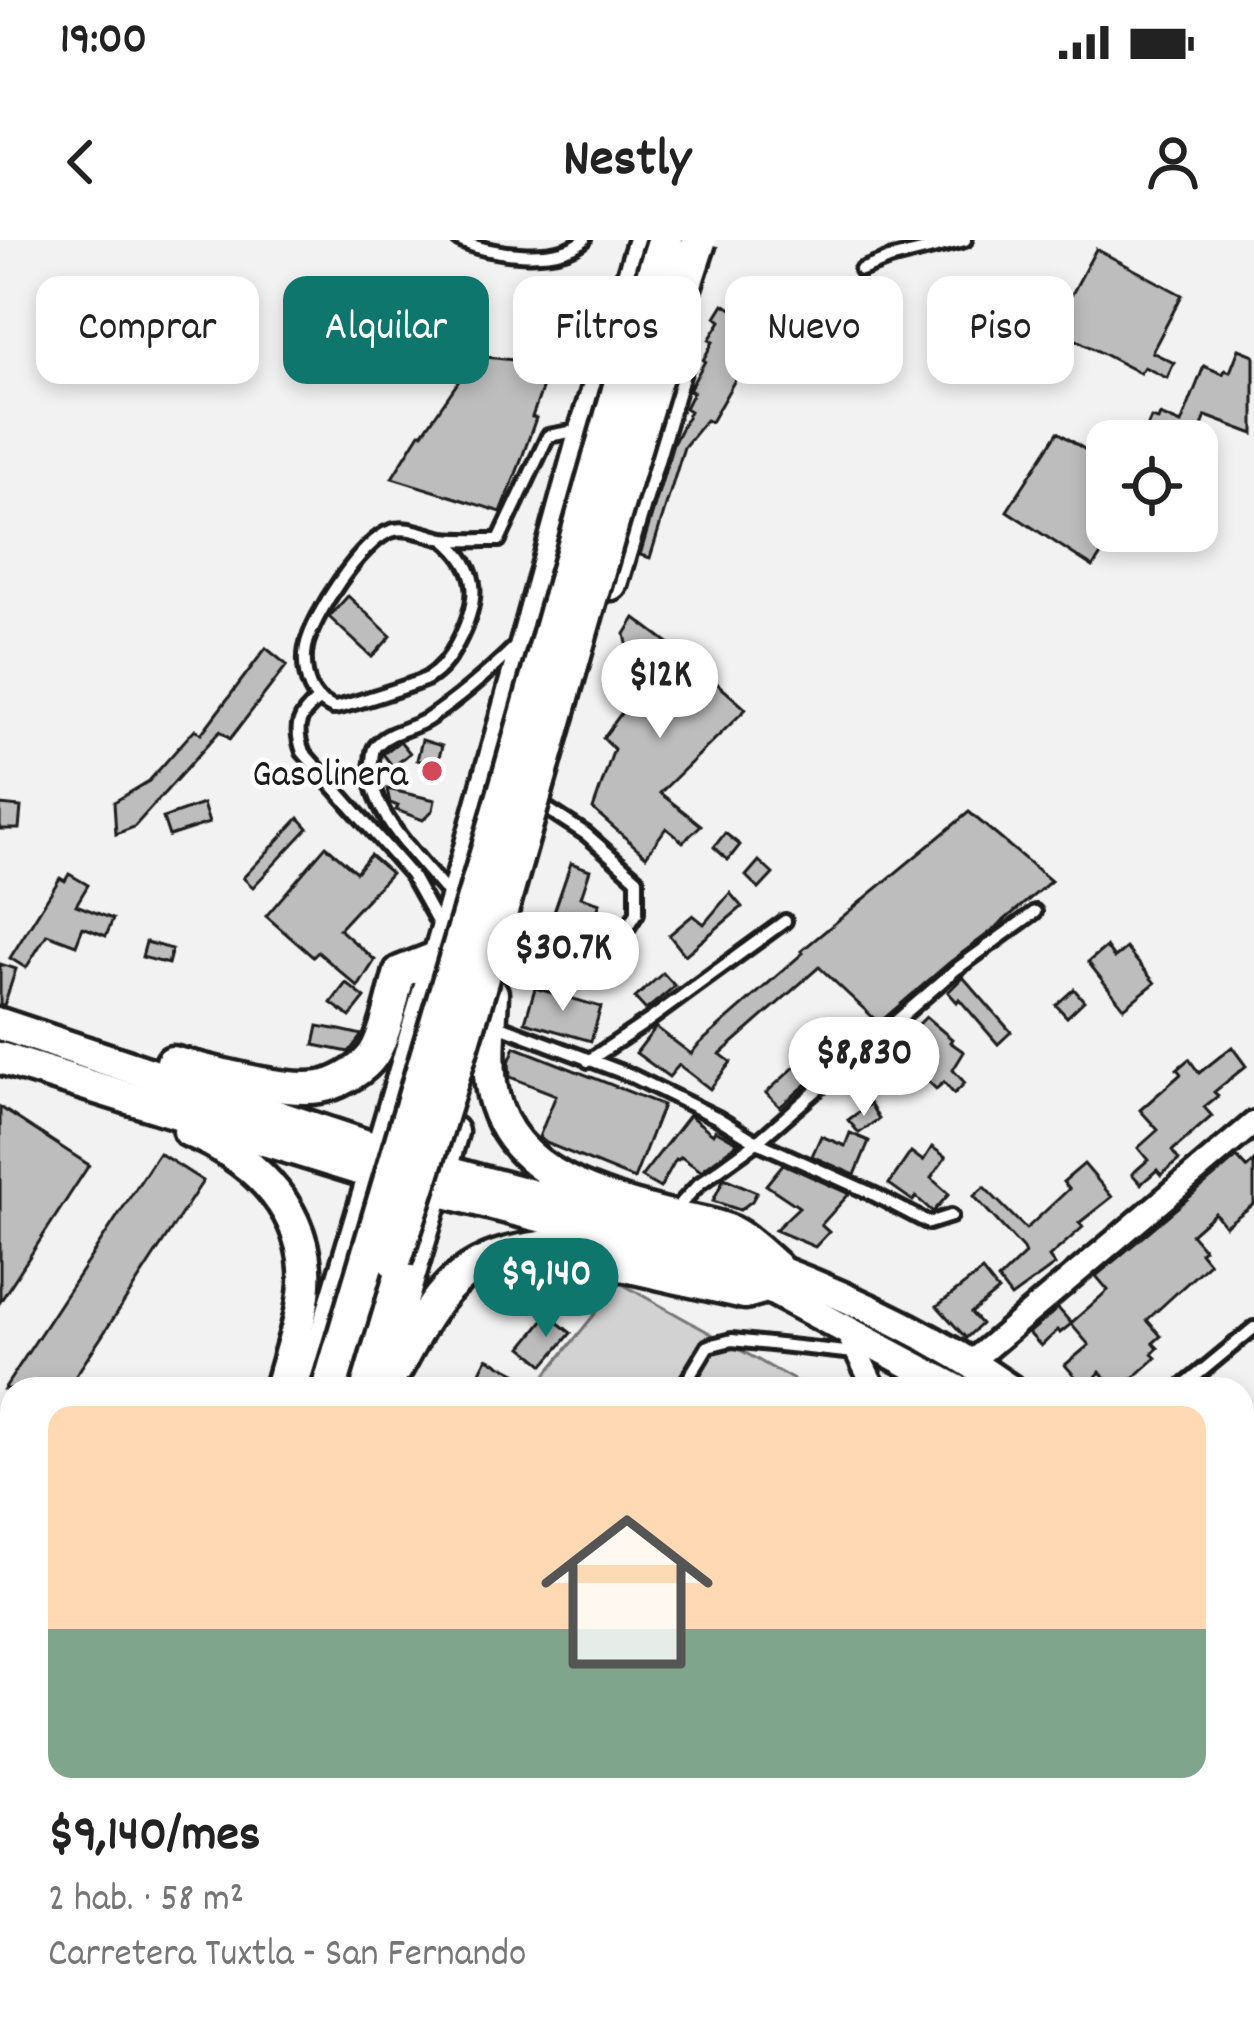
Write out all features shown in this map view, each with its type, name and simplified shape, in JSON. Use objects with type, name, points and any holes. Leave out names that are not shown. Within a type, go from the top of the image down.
[{"type":"highway","points":[[332,1377],[665,240]]},
{"type":"highway","points":[[360,1377],[448,1096],[652,380],[699,240]]},
{"type":"main road","points":[[310,1377],[378,1163],[585,430],[644,240]]},
{"type":"main road","points":[[380,1377],[715,240]]},
{"type":"main road","points":[[0,1058],[73,1066],[96,1048],[295,1088],[331,1085],[371,1059],[400,972],[441,946]]},
{"type":"main road","points":[[492,1008],[492,1092],[500,1117],[516,1143],[550,1172],[601,1197],[728,1230],[751,1244],[771,1277],[845,1328],[935,1377]]},
{"type":"main road","points":[[0,1024],[140,1099],[438,1180],[644,1225],[905,1325],[993,1377]]},
{"type":"main road","points":[[73,1066],[85,1089],[223,1148],[268,1184],[287,1208],[306,1270],[283,1377]]},
{"type":"main road","points":[[393,1377],[434,1302],[459,1275],[508,1250],[542,1247],[746,1293],[771,1277]]},
{"type":"street","points":[[971,1361],[1254,1123]]},
{"type":"street","points":[[845,1328],[869,1377]]},
{"type":"lane","points":[[459,240],[555,255],[584,240]]},
{"type":"lane","points":[[861,270],[965,240]]},
{"type":"lane","points":[[444,539],[459,551],[470,570],[474,592],[471,617],[448,662],[426,680],[347,706],[333,708],[318,700],[307,681],[305,648],[349,569],[373,543],[392,530],[444,539],[499,540],[548,436],[585,430]]},
{"type":"lane","points":[[454,902],[380,806],[370,779],[373,751],[476,685],[530,632]]},
{"type":"lane","points":[[318,700],[298,723],[303,752],[411,874],[434,912],[441,946]]},
{"type":"lane","points":[[546,808],[586,834],[637,879],[637,913],[600,971]]},
{"type":"lane","points":[[670,1216],[699,1184],[757,1142],[955,970],[1035,912]]},
{"type":"lane","points":[[588,1061],[785,921]]},
{"type":"lane","points":[[492,1008],[588,1061],[630,1075],[757,1142],[929,1223],[951,1216]]},
{"type":"lane","points":[[1195,1377],[1254,1328]]},
{"type":"lane","points":[[689,1377],[708,1346],[732,1340],[858,1354]]},
{"type":"shaded area","points":[[620,1283],[788,1377],[544,1377]]},
{"type":"building","points":[[1096,249],[1182,295],[1152,352],[1174,363],[1167,378],[1144,367],[1140,373],[1074,338],[1074,290]]},
{"type":"building","points":[[725,305],[725,384],[733,384],[711,422],[706,420],[684,447],[650,558],[640,555],[673,444],[690,411],[685,408],[693,392],[689,390],[692,384],[701,384],[703,360],[713,342],[709,340],[721,321],[716,317]]},
{"type":"building","points":[[1239,349],[1254,355],[1254,434],[1206,416],[1204,420],[1183,420],[1204,366],[1230,372]]},
{"type":"building","points":[[489,357],[513,360],[513,384],[544,384],[501,512],[392,478],[457,384],[489,384]]},
{"type":"building","points":[[1058,432],[1086,450],[1086,552],[1103,552],[1093,567],[1007,511]]},
{"type":"building","points":[[348,596],[391,636],[372,657],[329,617]]},
{"type":"building","points":[[635,618],[746,709],[660,793],[701,825],[683,842],[666,828],[646,856],[593,809],[614,749],[603,738],[653,670],[629,653],[625,634]]},
{"type":"building","points":[[266,648],[287,665],[230,739],[220,731],[134,827],[116,834],[114,802],[149,781],[195,729],[201,734]]},
{"type":"building","points":[[422,740],[442,746],[437,765],[417,760]]},
{"type":"building","points":[[400,741],[410,753],[393,767],[383,754]]},
{"type":"building","points":[[387,789],[435,800],[433,810],[423,820],[396,810]]},
{"type":"building","points":[[203,804],[209,823],[169,836],[163,818]]},
{"type":"building","points":[[0,805],[21,807],[19,829],[0,829]]},
{"type":"building","points":[[969,812],[1051,881],[879,1023],[819,967],[720,1054],[731,1062],[710,1089],[679,1065],[669,1077],[636,1053],[656,1027],[691,1054],[801,951]]},
{"type":"building","points":[[299,818],[308,828],[253,887],[243,878]]},
{"type":"building","points":[[725,833],[740,845],[728,860],[714,847]]},
{"type":"building","points":[[326,846],[356,872],[370,855],[391,873],[339,929],[375,960],[358,987],[318,952],[313,957],[266,916]]},
{"type":"building","points":[[759,861],[773,874],[759,889],[746,876]]},
{"type":"building","points":[[571,863],[590,870],[581,897],[600,903],[592,925],[554,912]]},
{"type":"building","points":[[69,874],[88,885],[76,905],[113,919],[106,936],[83,927],[76,945],[47,934],[26,968],[10,958],[60,878],[65,881]]},
{"type":"building","points":[[730,893],[742,907],[685,955],[669,935],[693,915],[704,924]]},
{"type":"building","points":[[146,942],[172,949],[168,964],[142,957]]},
{"type":"building","points":[[1106,947],[1114,958],[1126,948],[1155,983],[1124,1008],[1088,962]]},
{"type":"building","points":[[0,964],[16,969],[4,1005],[0,1005]]},
{"type":"building","points":[[663,973],[675,986],[646,1010],[635,998]]},
{"type":"building","points":[[963,977],[1011,1032],[998,1044],[948,992]]},
{"type":"building","points":[[346,983],[365,998],[350,1017],[331,1003]]},
{"type":"building","points":[[535,988],[601,1007],[591,1041],[525,1022]]},
{"type":"building","points":[[1074,989],[1084,1001],[1067,1017],[1056,1005]]},
{"type":"building","points":[[926,1017],[964,1052],[953,1070],[965,1083],[954,1094],[944,1082],[936,1089],[924,1077],[933,1068],[916,1053],[928,1040],[915,1028]]},
{"type":"building","points":[[841,1025],[856,1042],[780,1107],[766,1093]]},
{"type":"building","points":[[318,1026],[362,1035],[349,1052],[314,1045]]},
{"type":"building","points":[[515,1047],[663,1105],[634,1179],[539,1137],[556,1095],[510,1077]]},
{"type":"building","points":[[1232,1047],[1246,1066],[1214,1092],[1218,1096],[1204,1107],[1212,1116],[1172,1151],[1179,1160],[1141,1184],[1132,1174],[1148,1160],[1138,1148],[1158,1130],[1140,1110],[1181,1074],[1177,1069],[1189,1059],[1199,1073]]},
{"type":"building","points":[[870,1104],[879,1119],[859,1133],[848,1120]]},
{"type":"building","points":[[0,1107],[89,1165],[0,1302]]},
{"type":"building","points":[[689,1115],[713,1134],[715,1130],[738,1143],[701,1171],[681,1157],[676,1159],[660,1188],[641,1177]]},
{"type":"building","points":[[850,1133],[869,1141],[855,1175],[812,1156],[821,1136],[845,1146]]},
{"type":"building","points":[[932,1147],[946,1157],[931,1178],[949,1194],[933,1212],[889,1184],[911,1152],[923,1161]]},
{"type":"building","points":[[159,1153],[203,1181],[75,1377],[12,1377]]},
{"type":"building","points":[[1237,1157],[1247,1168],[1254,1161],[1254,1204],[1225,1226],[1215,1213],[1191,1234],[1209,1263],[1147,1320],[1161,1336],[1153,1343],[1158,1348],[1152,1354],[1156,1358],[1135,1377],[1104,1377],[1100,1372],[1096,1377],[1076,1377],[1065,1365],[1089,1345],[1071,1324],[1041,1346],[1029,1333],[1058,1308],[1071,1323],[1108,1290],[1096,1276]]},
{"type":"building","points":[[783,1164],[849,1194],[821,1225],[829,1232],[815,1247],[775,1230],[799,1207],[766,1185]]},
{"type":"building","points":[[1084,1164],[1112,1197],[1079,1223],[1083,1227],[1049,1257],[1055,1265],[1011,1297],[998,1280],[1025,1254],[974,1196],[984,1187],[1026,1229],[1069,1189],[1063,1182]]},
{"type":"building","points":[[724,1178],[757,1192],[752,1201],[740,1210],[713,1201]]},
{"type":"building","points":[[982,1271],[998,1291],[971,1313],[981,1324],[966,1338],[937,1306]]},
{"type":"building","points":[[548,1315],[571,1333],[544,1365],[522,1347]]},
{"type":"building","points":[[487,1358],[520,1375],[486,1377],[479,1374]]},
{"type":"place","name":"Gasolinera","points":[[432,771]]}]
